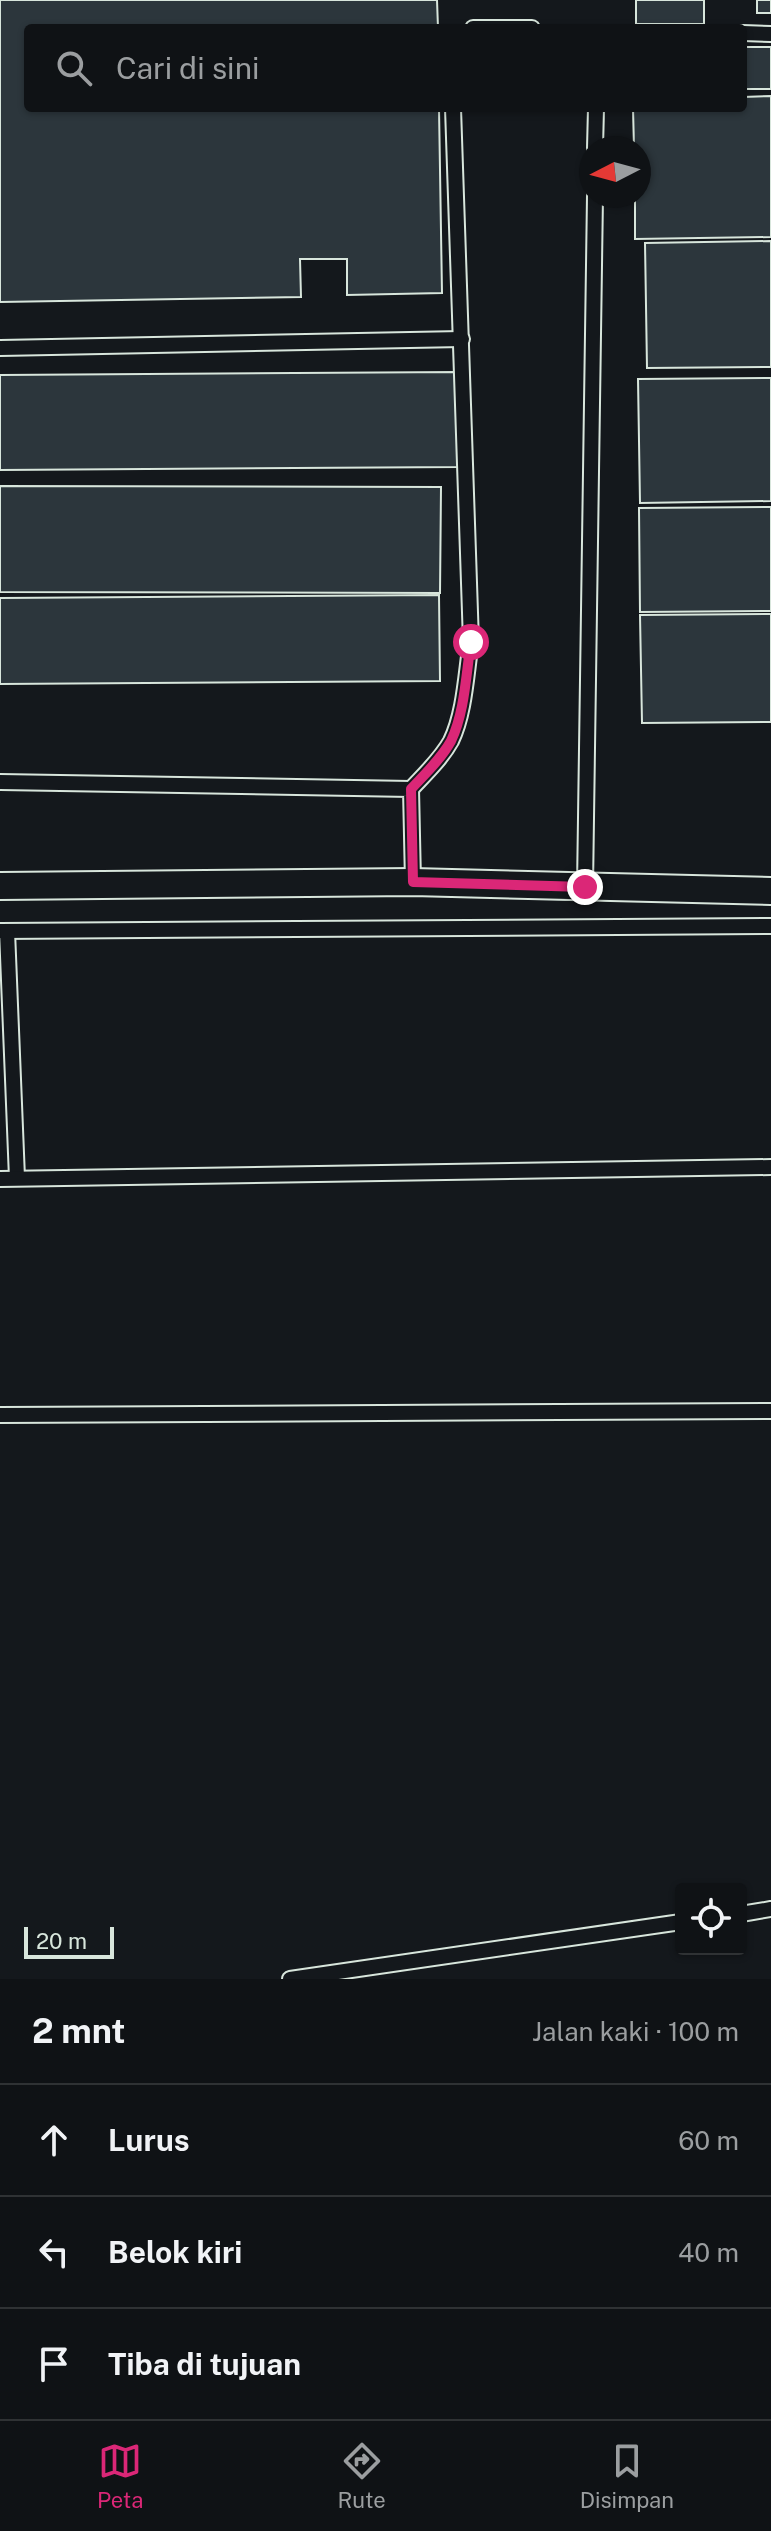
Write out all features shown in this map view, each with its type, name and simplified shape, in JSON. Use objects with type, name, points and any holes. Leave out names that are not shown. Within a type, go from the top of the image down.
[{"type":"street","points":[[0,886],[413,882],[771,891]]},
{"type":"lane","points":[[747,33],[771,34]]},
{"type":"lane","points":[[413,882],[411,789],[451,740],[459,714],[471,642],[453,112]]},
{"type":"lane","points":[[595,136],[596,112]]},
{"type":"lane","points":[[585,887],[595,208]]},
{"type":"lane","points":[[0,348],[462,339]]},
{"type":"lane","points":[[0,782],[411,789]]},
{"type":"lane","points":[[17,1178],[4,931],[771,926]]},
{"type":"lane","points":[[0,1179],[771,1167]]},
{"type":"lane","points":[[0,1415],[771,1411]]},
{"type":"lane","points":[[747,1913],[771,1909]]},
{"type":"lane","points":[[290,1979],[675,1923]]},
{"type":"building","points":[[0,0],[437,0],[438,24],[24,24],[24,112],[439,112],[442,293],[347,295],[347,259],[300,259],[301,297],[0,302]]},
{"type":"building","points":[[636,0],[704,0],[704,24],[636,24]]},
{"type":"building","points":[[757,0],[771,0],[771,13],[757,13]]},
{"type":"building","points":[[747,47],[771,47],[771,89],[747,89]]},
{"type":"building","points":[[771,96],[771,237],[635,239],[635,208],[651,208],[651,136],[634,136],[633,112],[747,112],[747,97]]},
{"type":"building","points":[[771,241],[771,367],[647,368],[645,243]]},
{"type":"building","points":[[458,372],[459,467],[0,470],[0,375]]},
{"type":"building","points":[[771,378],[771,501],[640,503],[638,379]]},
{"type":"building","points":[[0,486],[441,487],[440,593],[0,592]]},
{"type":"building","points":[[771,507],[771,611],[640,612],[639,508]]},
{"type":"building","points":[[439,595],[440,681],[0,684],[0,598]]},
{"type":"building","points":[[771,614],[771,722],[642,723],[640,615]]},
{"type":"route","points":[[471,642],[459,714],[451,740],[411,789],[413,882],[585,887]]}]
